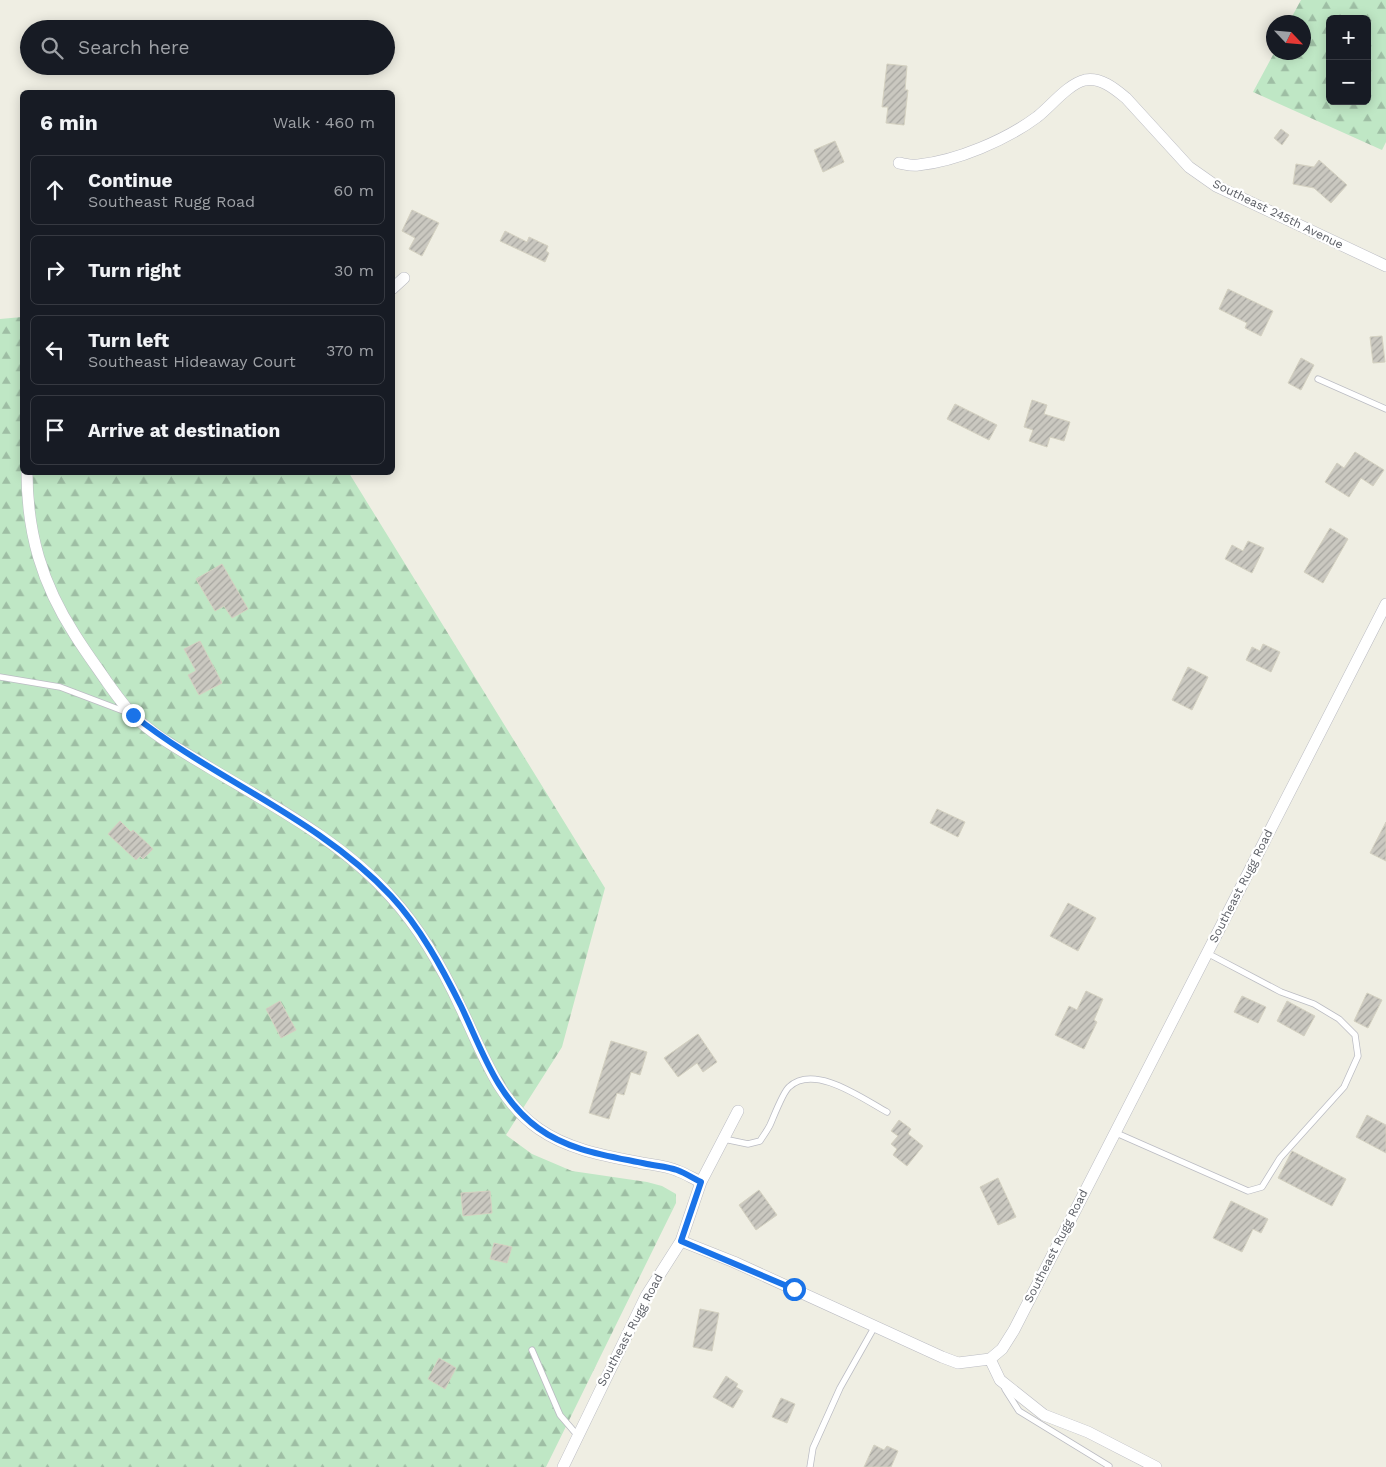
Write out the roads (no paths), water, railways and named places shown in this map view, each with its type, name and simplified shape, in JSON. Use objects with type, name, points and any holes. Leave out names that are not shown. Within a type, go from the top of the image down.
[{"type":"street","name":"Southeast 245th Avenue","points":[[899,162],[916,165],[945,160],[995,142],[1018,130],[1038,116],[1075,84],[1086,80],[1100,81],[1114,88],[1126,98],[1189,167],[1216,186],[1386,266]]},
{"type":"street","points":[[395,286],[404,278]]},
{"type":"street","points":[[27,475],[29,520],[42,572],[67,623],[133,715],[180,750],[332,844],[357,864],[391,896],[426,943],[460,1006],[496,1082],[514,1107],[538,1129],[568,1145],[600,1154],[677,1170],[701,1182]]},
{"type":"street","name":"Southeast Rugg Road","points":[[990,1359],[1002,1349],[1014,1330],[1206,952],[1386,604]]},
{"type":"street","name":"Southeast Rugg Road","points":[[563,1467],[646,1296],[681,1241],[701,1182],[738,1111]]},
{"type":"street","points":[[681,1241],[734,1262],[942,1357],[958,1363],[990,1359],[1000,1380],[1044,1415],[1088,1432],[1156,1467]]},
{"type":"lane","points":[[1318,379],[1386,409]]},
{"type":"lane","points":[[0,678],[60,687],[133,715]]},
{"type":"lane","points":[[1114,1132],[1248,1191],[1262,1187],[1280,1158],[1344,1086],[1358,1056],[1355,1035],[1340,1019],[1314,1004],[1281,992],[1206,952]]},
{"type":"lane","points":[[724,1139],[748,1144],[760,1141],[769,1128],[788,1087],[802,1078],[837,1085],[887,1112]]},
{"type":"lane","points":[[810,1467],[813,1448],[840,1388],[875,1326]]},
{"type":"lane","points":[[532,1350],[560,1415],[578,1436]]},
{"type":"lane","points":[[1000,1380],[1019,1411],[1108,1466]]}]
